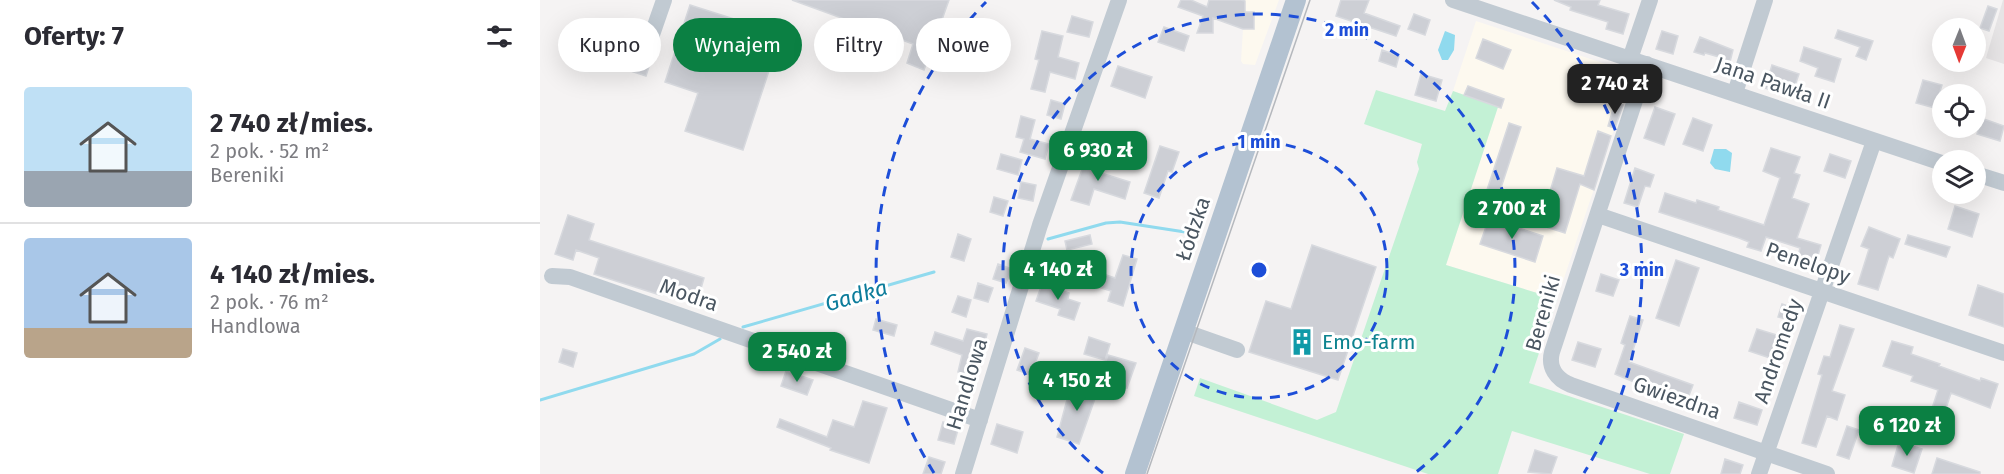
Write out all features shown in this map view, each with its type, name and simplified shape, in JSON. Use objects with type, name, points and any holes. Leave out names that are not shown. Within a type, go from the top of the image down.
[{"type":"main road","name":"Łódzka","points":[[1135,474],[1296,0]]},
{"type":"street","points":[[658,18],[664,0]]},
{"type":"street","name":"Handlowa","points":[[963,474],[1040,225],[1119,0]]},
{"type":"street","name":"Jana Pawła II","points":[[1453,0],[1932,160]]},
{"type":"street","points":[[1630,59],[1650,0]]},
{"type":"street","points":[[1735,93],[1765,0]]},
{"type":"street","name":"Bereniki","points":[[1552,369],[1552,352],[1647,64]]},
{"type":"street","name":"Andromedy","points":[[1759,474],[1874,141]]},
{"type":"street","points":[[1986,177],[2004,183]]},
{"type":"street","name":"Penelopy","points":[[1598,215],[2004,353]]},
{"type":"street","name":"Modra","points":[[552,276],[570,277],[980,420]]},
{"type":"street","points":[[1183,331],[1237,350]]},
{"type":"street","name":"Gwiezdna","points":[[1552,369],[1559,379],[1570,386],[1827,474]]},
{"type":"shaded area","points":[[1209,0],[1279,0],[1255,65],[1243,64],[1241,61],[1243,29],[1213,18],[1213,33],[1197,33]]},
{"type":"shaded area","points":[[2003,0],[2004,0],[2004,64],[1986,58]]},
{"type":"shaded area","points":[[1476,21],[1633,73],[1557,299],[1446,265],[1498,107],[1453,91]]},
{"type":"green space","points":[[1376,90],[1445,111],[1453,91],[1498,107],[1446,265],[1557,299],[1529,383],[1684,434],[1670,474],[1650,474],[1512,431],[1498,474],[1428,474],[1194,396],[1200,378],[1317,420],[1336,412],[1419,169],[1417,162],[1422,144],[1364,124]]},
{"type":"water","points":[[1445,31],[1455,35],[1454,50],[1448,60],[1442,60],[1438,50]]},
{"type":"water","points":[[1714,149],[1726,149],[1732,153],[1730,172],[1715,169],[1710,163]]},
{"type":"building","points":[[792,0],[949,0],[943,18],[916,18],[916,67],[907,63],[913,44],[904,41],[904,18],[842,18]]},
{"type":"building","points":[[1181,0],[1191,0],[1207,7],[1209,0],[1245,1],[1245,12],[1254,12],[1254,29],[1243,29],[1213,18],[1213,33],[1197,33],[1203,16],[1178,7]]},
{"type":"building","points":[[1341,0],[1369,0],[1364,13],[1400,26],[1396,36],[1336,16]]},
{"type":"building","points":[[1554,0],[1600,0],[1598,5],[1629,14],[1623,34],[1606,29],[1608,22],[1570,10],[1571,7]]},
{"type":"building","points":[[690,5],[731,18],[686,18]]},
{"type":"building","points":[[1988,6],[1997,9],[1989,31],[1986,30],[1986,18],[1984,18]]},
{"type":"building","points":[[1414,14],[1430,20],[1425,35],[1408,29]]},
{"type":"building","points":[[1072,16],[1093,22],[1089,37],[1067,32]]},
{"type":"building","points":[[1164,27],[1189,36],[1184,51],[1158,42]]},
{"type":"building","points":[[1838,30],[1873,41],[1866,60],[1856,56],[1860,47],[1835,38]]},
{"type":"building","points":[[1042,31],[1063,36],[1058,57],[1079,63],[1075,79],[1050,72],[1045,92],[1031,89],[1039,60],[1035,59]]},
{"type":"building","points":[[1662,31],[1678,36],[1673,54],[1656,49]]},
{"type":"building","points":[[1700,37],[1733,50],[1730,62],[1721,61],[1719,57],[1705,53],[1704,55],[1694,52]]},
{"type":"building","points":[[1483,39],[1511,50],[1503,69],[1476,58]]},
{"type":"building","points":[[1804,47],[1841,59],[1834,82],[1815,76],[1818,68],[1800,61]]},
{"type":"building","points":[[1382,50],[1399,56],[1396,67],[1379,61]]},
{"type":"building","points":[[673,57],[673,72],[769,72],[743,150],[685,131],[698,93],[665,82]]},
{"type":"building","points":[[1772,65],[1799,74],[1791,97],[1765,88]]},
{"type":"building","points":[[1118,66],[1152,77],[1145,98],[1111,86]]},
{"type":"building","points":[[634,72],[647,72],[646,76]]},
{"type":"building","points":[[1421,74],[1442,80],[1436,101],[1415,95]]},
{"type":"building","points":[[1923,80],[1938,84],[1932,84],[1932,107],[1916,103]]},
{"type":"building","points":[[1468,86],[1504,99],[1501,108],[1464,95]]},
{"type":"building","points":[[1051,100],[1065,104],[1061,119],[1047,115]]},
{"type":"building","points":[[1615,102],[1623,105],[1615,128],[1608,126]]},
{"type":"building","points":[[1655,107],[1675,114],[1664,145],[1644,138]]},
{"type":"building","points":[[1021,116],[1035,120],[1030,139],[1049,144],[1045,159],[1020,152],[1024,139],[1016,137]]},
{"type":"building","points":[[1693,118],[1712,125],[1703,151],[1683,144]]},
{"type":"building","points":[[1986,120],[2004,126],[2000,141],[1986,137]]},
{"type":"building","points":[[1509,123],[1521,127],[1494,209],[1482,205]]},
{"type":"building","points":[[1598,131],[1611,136],[1594,190],[1580,184],[1565,233],[1540,225],[1557,168],[1584,176]]},
{"type":"building","points":[[1160,146],[1179,152],[1172,172],[1168,171],[1159,198],[1144,193]]},
{"type":"building","points":[[1771,148],[1800,157],[1794,173],[1800,175],[1792,198],[1809,204],[1797,238],[1821,245],[1816,262],[1798,257],[1800,248],[1766,237],[1761,251],[1747,247],[1749,242],[1739,238],[1659,212],[1665,193],[1696,203],[1697,200],[1719,207],[1718,210],[1764,225],[1780,178],[1763,171]]},
{"type":"building","points":[[1001,154],[1022,160],[1018,175],[997,169]]},
{"type":"building","points":[[1830,154],[1851,161],[1845,178],[1824,171]]},
{"type":"building","points":[[1087,156],[1105,161],[1101,173],[1130,182],[1125,199],[1094,189],[1089,205],[1071,200]]},
{"type":"building","points":[[1635,168],[1654,175],[1650,187],[1645,186],[1638,207],[1624,203]]},
{"type":"building","points":[[1021,182],[1036,185],[1033,201],[1018,198]]},
{"type":"building","points":[[994,197],[1008,201],[1003,216],[990,212]]},
{"type":"building","points":[[1955,206],[1979,214],[1972,237],[1948,229]]},
{"type":"building","points":[[568,215],[594,224],[589,240],[704,278],[700,292],[694,290],[693,293],[664,283],[660,295],[594,274],[599,258],[576,250],[573,260],[555,254]]},
{"type":"building","points":[[1489,218],[1543,236],[1535,262],[1480,244]]},
{"type":"building","points":[[1869,227],[1900,239],[1893,258],[1889,256],[1878,290],[1858,284],[1869,249],[1861,246]]},
{"type":"building","points":[[958,234],[971,239],[964,261],[951,257]]},
{"type":"building","points":[[1090,235],[1092,244],[1067,250],[1065,241]]},
{"type":"building","points":[[1908,235],[1950,247],[1946,257],[1905,244]]},
{"type":"building","points":[[1312,245],[1376,267],[1338,380],[1249,352],[1266,301],[1291,309]]},
{"type":"building","points":[[1123,255],[1137,259],[1123,306],[1108,301],[1111,291],[1072,279],[1077,265],[1115,278]]},
{"type":"building","points":[[1676,260],[1699,268],[1679,326],[1656,318]]},
{"type":"building","points":[[998,264],[1012,269],[1006,283],[993,279]]},
{"type":"building","points":[[1601,274],[1619,280],[1613,296],[1596,291]]},
{"type":"building","points":[[978,283],[993,288],[988,302],[974,298]]},
{"type":"building","points":[[1042,284],[1069,293],[1068,299],[1080,303],[1074,320],[1058,315],[1060,309],[1036,301]]},
{"type":"building","points":[[1978,285],[2004,294],[2004,327],[1969,315]]},
{"type":"building","points":[[958,296],[971,300],[966,317],[952,312]]},
{"type":"building","points":[[1782,304],[1797,309],[1794,321],[1778,317]]},
{"type":"building","points":[[1630,316],[1643,320],[1629,362],[1693,385],[1688,398],[1655,386],[1653,390],[1615,374],[1625,345],[1621,343]]},
{"type":"building","points":[[876,319],[897,325],[894,336],[873,330]]},
{"type":"building","points":[[1840,325],[1854,329],[1832,391],[1845,395],[1837,420],[1827,416],[1816,447],[1802,443],[1822,375],[1818,374],[1824,356],[1830,357]]},
{"type":"building","points":[[967,329],[987,334],[976,377],[958,372],[962,355],[931,344],[935,332],[963,341]]},
{"type":"building","points":[[1757,329],[1780,336],[1773,359],[1749,351]]},
{"type":"building","points":[[1089,337],[1110,344],[1105,360],[1084,354]]},
{"type":"building","points":[[1892,341],[1913,347],[1911,354],[1940,364],[1939,366],[1980,381],[1981,378],[1998,384],[1990,408],[1951,393],[1942,421],[1952,424],[1948,434],[1926,427],[1938,390],[1911,381],[1913,376],[1883,366]]},
{"type":"building","points":[[1578,342],[1601,349],[1595,367],[1572,360]]},
{"type":"building","points":[[1025,348],[1039,353],[1031,375],[1017,370]]},
{"type":"building","points":[[563,349],[577,353],[573,367],[559,362]]},
{"type":"building","points":[[1108,355],[1136,363],[1127,388],[1100,380]]},
{"type":"building","points":[[786,371],[813,380],[807,395],[781,386]]},
{"type":"building","points":[[1072,381],[1098,390],[1079,444],[1057,437]]},
{"type":"building","points":[[863,401],[887,408],[869,463],[830,450],[831,448],[777,427],[780,419],[827,437],[833,420],[854,427]]},
{"type":"building","points":[[1739,402],[1762,410],[1757,425],[1734,418]]},
{"type":"building","points":[[943,422],[959,426],[954,444],[938,440]]},
{"type":"building","points":[[997,424],[1023,432],[1017,453],[991,444]]},
{"type":"building","points":[[1847,426],[1859,430],[1849,459],[1837,455]]},
{"type":"building","points":[[1899,442],[1922,449],[1914,473],[1892,466]]},
{"type":"building","points":[[1535,450],[1557,457],[1551,474],[1528,472]]},
{"type":"building","points":[[929,457],[945,462],[941,474],[923,474]]},
{"type":"building","points":[[1937,458],[1980,472],[1980,474],[1932,474]]},
{"type":"building","points":[[1725,459],[1743,465],[1740,474],[1721,474]]},
{"type":"waterway","name":"Gadka","points":[[1048,239],[1106,223],[1120,222],[1198,234]]},
{"type":"waterway","name":"Gadka","points":[[743,327],[934,272]]},
{"type":"waterway","name":"Gadka","points":[[540,400],[694,354],[720,339]]},
{"type":"tram line","points":[[1147,474],[1310,0]]},
{"type":"place","name":"Emo-farm","points":[[1302,342]]}]
